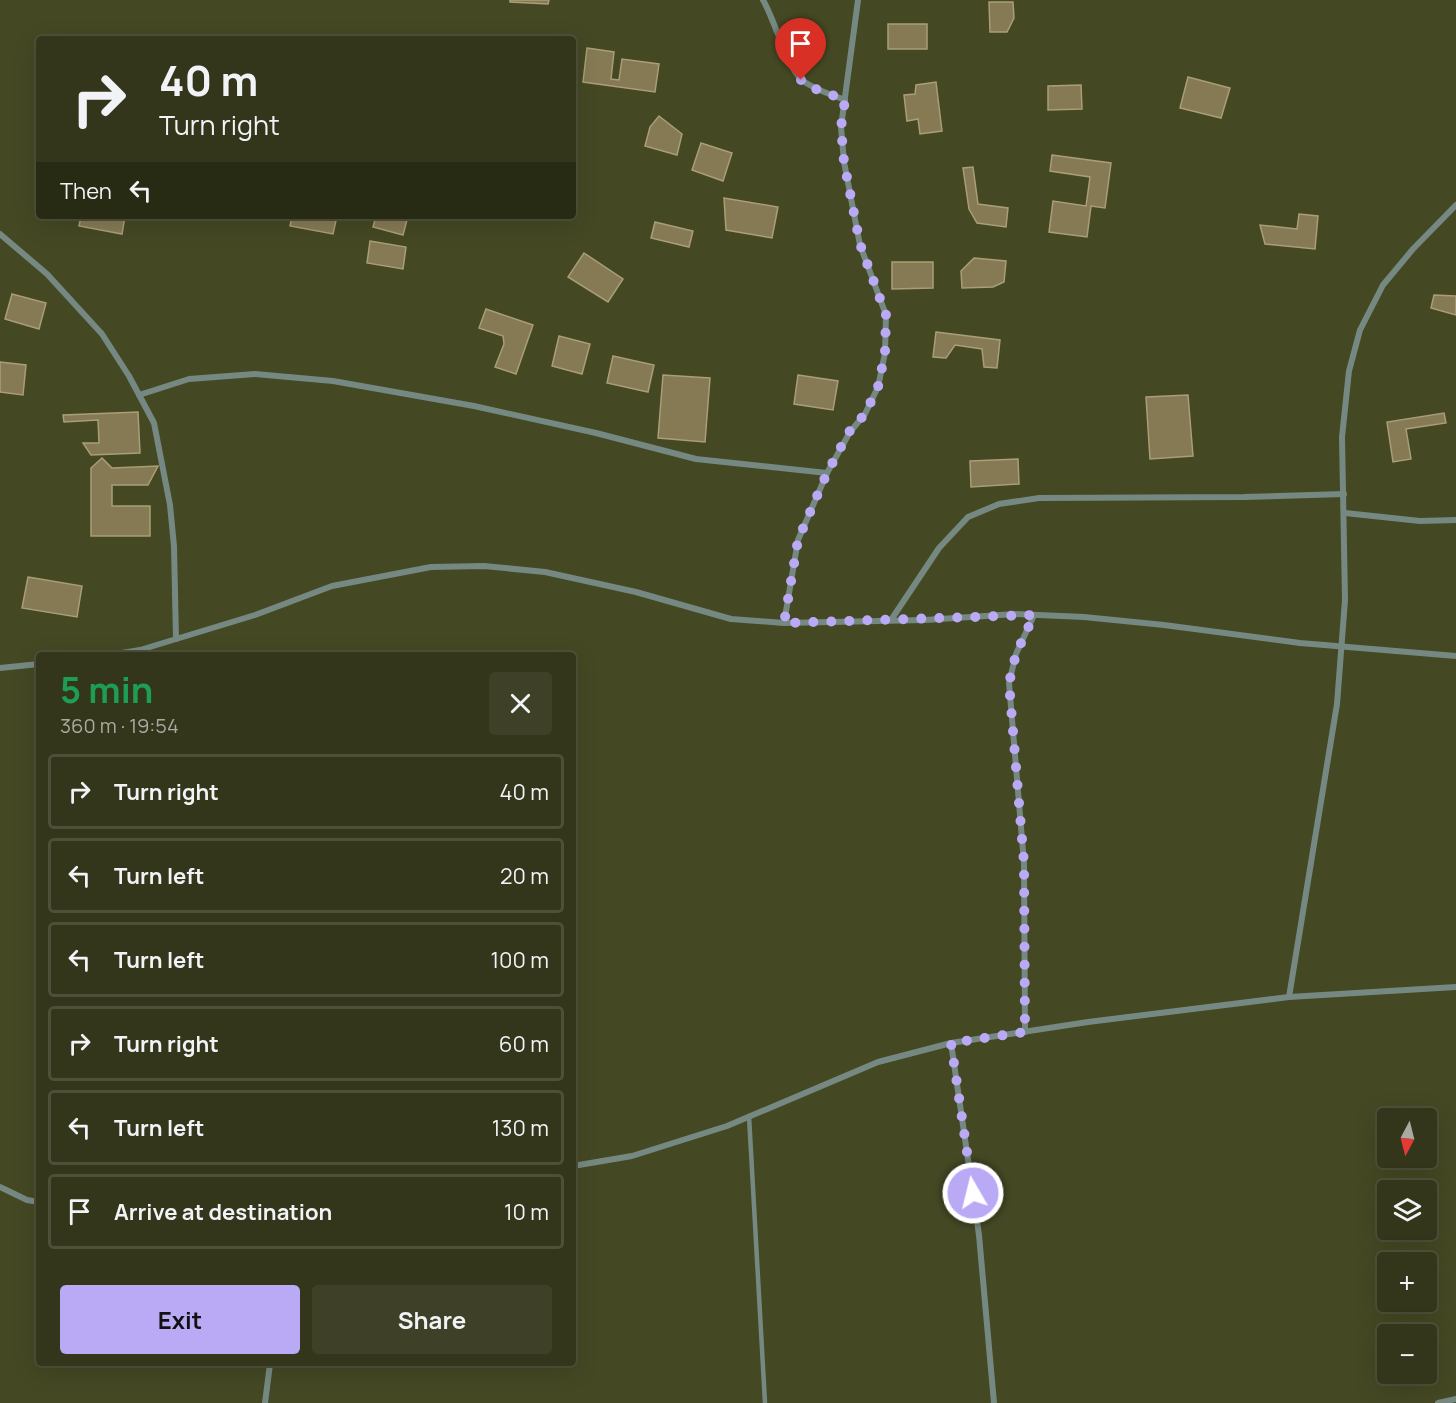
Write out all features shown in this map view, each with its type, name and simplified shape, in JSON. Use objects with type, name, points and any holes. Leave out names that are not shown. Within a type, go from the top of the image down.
[{"type":"street","points":[[764,0],[773,17],[793,70],[801,80],[813,88],[845,100]]},
{"type":"street","points":[[784,623],[798,540],[827,473],[849,432],[865,414],[878,387],[885,353],[886,315],[860,244],[844,162],[841,127],[858,0]]},
{"type":"street","points":[[1289,997],[1337,704],[1342,648],[1345,513],[1343,426],[1349,371],[1360,330],[1383,285],[1419,242],[1456,205]]},
{"type":"street","points":[[0,234],[47,274],[102,334],[154,423],[170,505],[174,554],[176,639]]},
{"type":"street","points":[[139,395],[189,379],[255,374],[333,381],[474,406],[596,433],[696,459],[827,473]]},
{"type":"street","points":[[891,620],[939,548],[968,517],[999,504],[1039,498],[1344,494]]},
{"type":"street","points":[[1345,513],[1420,521],[1456,520]]},
{"type":"street","points":[[128,652],[255,615],[333,586],[431,567],[484,566],[545,572],[636,592],[731,619],[784,623],[1034,615],[1084,616],[1342,648],[1456,656]]},
{"type":"street","points":[[1025,1032],[1024,863],[1009,683],[1016,654],[1034,615]]},
{"type":"street","points":[[0,668],[36,664]]},
{"type":"street","points":[[576,1165],[632,1156],[728,1126],[878,1062],[951,1043],[1289,997],[1456,987]]},
{"type":"street","points":[[951,1043],[979,1235],[994,1403]]},
{"type":"street","points":[[0,1187],[27,1200],[36,1202]]},
{"type":"street","points":[[266,1403],[270,1366]]},
{"type":"street","points":[[1438,1403],[1456,1399]]},
{"type":"lane","points":[[749,1116],[765,1403]]},
{"type":"building","points":[[510,0],[549,0],[548,4],[510,2]]},
{"type":"building","points":[[989,2],[1013,2],[1014,18],[1007,32],[990,32]]},
{"type":"building","points":[[888,24],[927,24],[927,49],[888,49]]},
{"type":"building","points":[[587,48],[614,52],[611,79],[619,80],[622,59],[659,64],[655,92],[583,82]]},
{"type":"building","points":[[1188,77],[1230,88],[1221,118],[1180,108]]},
{"type":"building","points":[[936,82],[942,131],[920,134],[918,119],[907,121],[904,95],[915,94],[916,85]]},
{"type":"building","points":[[1081,85],[1082,109],[1048,110],[1048,86]]},
{"type":"building","points":[[659,116],[682,134],[677,155],[645,146],[650,127]]},
{"type":"building","points":[[701,143],[732,153],[723,181],[692,170]]},
{"type":"building","points":[[1052,155],[1111,163],[1105,208],[1091,206],[1087,237],[1049,232],[1053,201],[1086,206],[1090,177],[1050,171]]},
{"type":"building","points":[[973,167],[978,204],[1008,208],[1006,227],[977,223],[969,209],[963,168]]},
{"type":"building","points":[[724,198],[778,207],[772,238],[726,230]]},
{"type":"building","points":[[1299,214],[1318,216],[1315,249],[1265,244],[1260,225],[1297,229]]},
{"type":"building","points":[[80,219],[124,219],[122,234],[79,226]]},
{"type":"building","points":[[291,219],[336,219],[333,234],[290,226]]},
{"type":"building","points":[[375,219],[407,219],[403,235],[373,227]]},
{"type":"building","points":[[655,222],[693,231],[689,247],[651,238]]},
{"type":"building","points":[[370,241],[406,247],[403,269],[367,263]]},
{"type":"building","points":[[584,253],[623,279],[608,302],[568,277]]},
{"type":"building","points":[[974,258],[1006,261],[1004,282],[993,287],[962,288],[961,271]]},
{"type":"building","points":[[892,262],[933,262],[933,288],[892,289]]},
{"type":"building","points":[[12,294],[46,303],[39,329],[5,319]]},
{"type":"building","points":[[1434,295],[1456,296],[1456,315],[1431,308]]},
{"type":"building","points":[[486,309],[533,325],[516,374],[495,367],[504,344],[503,336],[479,328]]},
{"type":"building","points":[[936,332],[1000,340],[997,368],[984,367],[982,349],[955,345],[946,358],[933,357]]},
{"type":"building","points":[[559,336],[590,344],[582,374],[552,366]]},
{"type":"building","points":[[613,356],[654,365],[648,392],[607,383]]},
{"type":"building","points":[[0,362],[26,365],[23,395],[0,392]]},
{"type":"building","points":[[663,375],[710,378],[705,442],[658,438]]},
{"type":"building","points":[[798,375],[838,381],[833,410],[794,404]]},
{"type":"building","points":[[1188,395],[1193,456],[1150,459],[1146,397]]},
{"type":"building","points":[[138,412],[140,453],[91,455],[83,443],[99,443],[98,420],[64,422],[63,415]]},
{"type":"building","points":[[1444,413],[1446,423],[1406,429],[1411,459],[1393,462],[1387,422]]},
{"type":"building","points":[[102,458],[112,468],[158,466],[148,485],[112,485],[112,506],[150,506],[150,536],[91,536],[91,468]]},
{"type":"building","points":[[1018,459],[1019,484],[971,487],[970,461]]},
{"type":"building","points":[[28,577],[82,586],[77,617],[22,608]]},
{"type":"route","points":[[801,80],[813,88],[845,100],[841,127],[844,162],[860,244],[886,315],[885,353],[878,387],[865,414],[849,432],[827,473],[798,540],[784,623],[1034,615],[1016,654],[1009,683],[1024,863],[1025,1032],[951,1043],[973,1193]]}]
